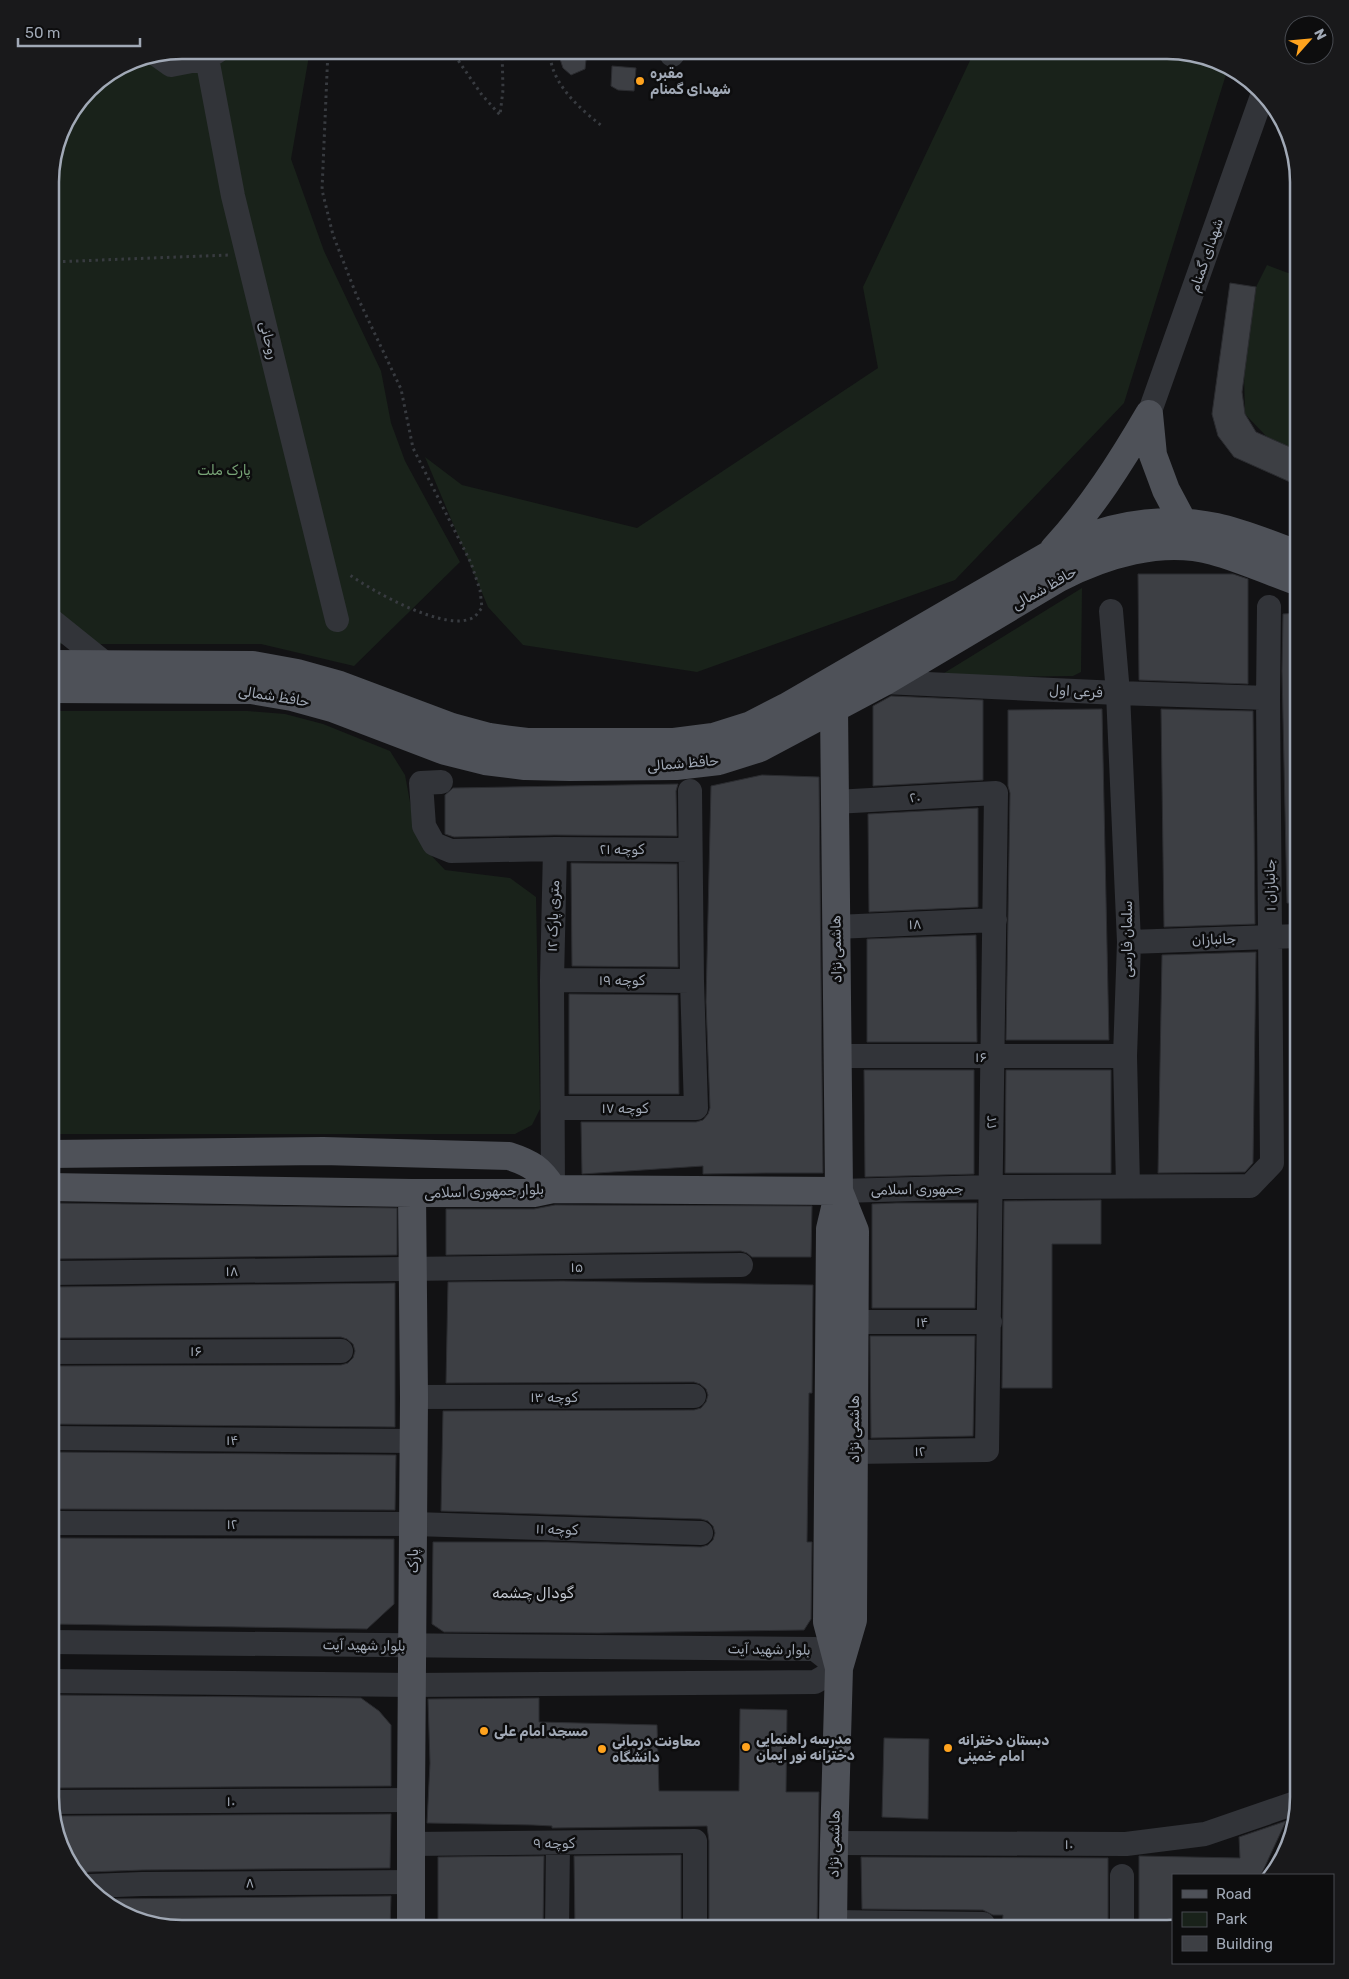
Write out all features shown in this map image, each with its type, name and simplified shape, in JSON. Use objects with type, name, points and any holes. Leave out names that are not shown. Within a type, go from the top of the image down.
[{"type":"main road","points":[[1149,414],[1153,455],[1166,490],[1183,522]]},
{"type":"main road","points":[[1047,556],[1104,487],[1149,414]]},
{"type":"main road","name":"حافظ شمالی","points":[[59,664],[253,665],[297,672],[340,685],[452,728],[489,737],[517,741],[570,743],[674,742],[714,737],[751,725],[1047,556],[1078,541],[1111,530],[1147,524],[1183,522],[1217,527],[1290,552]]},
{"type":"main road","name":"حافظ شمالی","points":[[59,689],[251,690],[292,697],[332,708],[445,751],[485,761],[525,766],[676,766],[719,761],[760,748],[884,682],[1087,563],[1117,554],[1182,546],[1211,551],[1290,579]]},
{"type":"main road","name":"هاشمی نژاد","points":[[834,707],[839,1191],[830,1230],[827,1622],[839,1668]]},
{"type":"main road","name":"بلوار جمهوری اسلامی","points":[[59,1154],[323,1151],[509,1156],[526,1162],[543,1174],[553,1189],[534,1193],[412,1193],[59,1187]]},
{"type":"main road","name":"جمهوری اسلامی","points":[[553,1189],[839,1191]]},
{"type":"main road","name":"هاشمی نژاد","points":[[833,1920],[839,1668],[853,1620],[855,1231],[839,1191]]},
{"type":"main road","name":"پارک","points":[[411,1920],[412,1844],[410,1800],[414,1524],[414,1269],[412,1193]]},
{"type":"street","points":[[164,60],[171,65],[194,59]]},
{"type":"street","name":"روحانی","points":[[214,59],[234,196],[337,620]]},
{"type":"street","name":"شهدای گمنام","points":[[1149,414],[1260,101]]},
{"type":"street","name":"جانبازان ۱","points":[[1269,607],[1272,1163]]},
{"type":"street","name":"سلمان فارسی","points":[[1111,610],[1118,693],[1129,942],[1125,1056],[1128,1186]]},
{"type":"street","points":[[59,626],[106,664]]},
{"type":"street","name":"فرعی اول","points":[[884,682],[1268,698]]},
{"type":"street","points":[[441,782],[421,783],[424,826],[434,844],[452,851],[555,849]]},
{"type":"street","points":[[690,791],[692,981]]},
{"type":"street","name":"۲۰","points":[[835,802],[996,793]]},
{"type":"street","name":"۲۲","points":[[987,1450],[996,793]]},
{"type":"street","name":"کوچه ۲۱","points":[[555,849],[690,850]]},
{"type":"street","name":"۱۲ متری پارک","points":[[553,1189],[552,980],[555,849]]},
{"type":"street","name":"۱۸","points":[[836,927],[995,920]]},
{"type":"street","name":"جانبازان","points":[[1129,942],[1290,936]]},
{"type":"street","name":"کوچه ۱۹","points":[[552,980],[692,981]]},
{"type":"street","name":"کوچه ۱۷","points":[[554,1108],[696,1108],[692,981]]},
{"type":"street","name":"۱۶","points":[[838,1056],[1125,1056]]},
{"type":"street","name":"جمهوری اسلامی","points":[[839,1191],[990,1187],[1250,1186],[1272,1163]]},
{"type":"street","name":"۱۵","points":[[414,1269],[741,1265]]},
{"type":"street","name":"۱۸","points":[[59,1272],[414,1269]]},
{"type":"street","name":"۱۴","points":[[855,1322],[990,1322]]},
{"type":"street","name":"۱۶","points":[[59,1352],[341,1351]]},
{"type":"street","name":"کوچه ۱۳","points":[[414,1397],[694,1396]]},
{"type":"street","name":"۱۴","points":[[59,1438],[413,1441]]},
{"type":"street","name":"۱۲","points":[[854,1452],[987,1450]]},
{"type":"street","name":"۱۲","points":[[59,1523],[414,1524]]},
{"type":"street","name":"کوچه ۱۱","points":[[414,1524],[701,1533]]},
{"type":"street","name":"بلوار شهید آیت","points":[[59,1642],[815,1649],[839,1668]]},
{"type":"street","points":[[59,1681],[412,1685],[815,1682],[839,1668]]},
{"type":"street","name":"۱۰","points":[[59,1802],[410,1800]]},
{"type":"street","name":"۱۰","points":[[834,1843],[1126,1844],[1205,1834],[1290,1805]]},
{"type":"street","name":"کوچه ۹","points":[[412,1844],[695,1842],[695,1920]]},
{"type":"street","points":[[557,1920],[558,1843]]},
{"type":"street","points":[[1122,1876],[1122,1920]]},
{"type":"street","name":"۸","points":[[97,1886],[412,1882]]},
{"type":"path","points":[[328,59],[322,190],[334,235],[356,294],[401,389],[413,448],[471,563],[480,590],[482,608],[473,618],[455,620],[428,616],[373,591],[350,575]]},
{"type":"path","points":[[457,59],[482,95],[500,115],[503,90],[502,59]]},
{"type":"path","points":[[552,59],[555,74],[566,91],[581,109],[602,126]]},
{"type":"path","points":[[59,262],[248,254]]},
{"type":"green space","name":"پارک ملت","points":[[174,59],[308,59],[291,159],[324,251],[381,371],[391,423],[405,461],[460,562],[354,666],[261,644],[59,644],[60,166],[71,127],[89,101],[120,75],[142,65],[158,61]]},
{"type":"green space","points":[[971,59],[1175,59],[1207,65],[1226,74],[1124,403],[955,580],[697,672],[523,645],[488,607],[425,457],[462,485],[637,528],[878,368],[863,287]]},
{"type":"green space","points":[[1267,265],[1290,274],[1290,448],[1266,436],[1245,414],[1244,374],[1256,287]]},
{"type":"green space","points":[[1082,588],[1081,672],[1073,676],[936,678]]},
{"type":"green space","points":[[59,711],[248,711],[285,714],[323,724],[390,751],[405,775],[415,829],[428,852],[445,870],[510,878],[536,897],[540,1109],[532,1125],[515,1134],[59,1134]]},
{"type":"building","points":[[560,59],[586,59],[585,69],[571,75],[563,68]]},
{"type":"building","points":[[612,66],[636,68],[634,91],[618,90],[611,86]]},
{"type":"building","points":[[1230,283],[1256,287],[1242,392],[1245,414],[1256,432],[1290,447],[1290,482],[1234,457],[1218,436],[1212,414]]},
{"type":"building","points":[[1138,574],[1233,574],[1248,579],[1248,684],[1139,680]]},
{"type":"building","points":[[1283,614],[1290,614],[1290,903],[1287,903],[1282,671]]},
{"type":"building","points":[[891,696],[983,700],[983,780],[873,786],[873,706]]},
{"type":"building","points":[[1102,709],[1109,1040],[1006,1040],[1010,793],[1008,786],[1008,710]]},
{"type":"building","points":[[1161,709],[1253,711],[1255,924],[1164,927]]},
{"type":"building","points":[[762,775],[819,777],[823,1173],[703,1174],[703,1166],[582,1174],[581,1122],[696,1122],[703,1120],[708,1114],[710,1108],[706,1002],[711,786]]},
{"type":"building","points":[[678,784],[676,791],[677,836],[555,835],[454,837],[445,834],[445,795],[453,788]]},
{"type":"building","points":[[978,808],[978,907],[869,912],[868,814]]},
{"type":"building","points":[[571,863],[677,864],[678,967],[572,966]]},
{"type":"building","points":[[976,935],[977,1042],[867,1042],[867,939]]},
{"type":"building","points":[[1256,952],[1253,1163],[1245,1172],[1158,1173],[1162,955]]},
{"type":"building","points":[[569,994],[678,995],[679,1094],[569,1094]]},
{"type":"building","points":[[864,1070],[974,1070],[974,1174],[865,1177]]},
{"type":"building","points":[[1006,1070],[1111,1070],[1111,1173],[1005,1173]]},
{"type":"building","points":[[1101,1200],[1101,1244],[1052,1244],[1052,1388],[1002,1388],[1004,1201]]},
{"type":"building","points":[[59,1203],[397,1208],[397,1255],[59,1259]]},
{"type":"building","points":[[977,1203],[975,1308],[872,1308],[872,1204]]},
{"type":"building","points":[[555,1205],[812,1206],[811,1257],[752,1257],[741,1251],[446,1255],[446,1209],[534,1209]]},
{"type":"building","points":[[563,1281],[813,1285],[812,1393],[809,1393],[807,1542],[812,1542],[811,1619],[804,1630],[598,1633],[444,1632],[432,1624],[433,1542],[548,1542],[701,1547],[708,1545],[713,1540],[715,1533],[713,1526],[708,1521],[701,1519],[441,1511],[443,1411],[694,1410],[701,1408],[706,1402],[708,1395],[706,1389],[694,1382],[446,1383],[448,1282]]},
{"type":"building","points":[[395,1283],[395,1427],[59,1424],[59,1366],[341,1365],[348,1363],[353,1358],[355,1351],[353,1344],[341,1337],[59,1338],[59,1287]]},
{"type":"building","points":[[870,1336],[975,1336],[973,1436],[871,1438]]},
{"type":"building","points":[[59,1452],[396,1455],[395,1510],[59,1509]]},
{"type":"building","points":[[59,1538],[394,1539],[394,1604],[367,1629],[59,1624]]},
{"type":"building","points":[[59,1695],[361,1698],[379,1711],[391,1725],[391,1786],[59,1788]]},
{"type":"building","points":[[539,1698],[539,1722],[657,1725],[659,1791],[739,1791],[740,1709],[787,1710],[786,1792],[819,1792],[817,1920],[709,1920],[709,1841],[707,1826],[552,1828],[552,1826],[533,1825],[427,1823],[430,1763],[428,1699]]},
{"type":"building","points":[[884,1738],[929,1739],[928,1819],[882,1817]]},
{"type":"building","points":[[391,1814],[390,1868],[142,1870],[85,1873],[75,1859],[68,1844],[61,1816]]},
{"type":"building","points":[[1286,1821],[1261,1874],[1172,1874],[1172,1920],[1139,1920],[1139,1856],[1240,1858],[1239,1837]]},
{"type":"building","points":[[681,1855],[681,1920],[575,1920],[574,1856]]},
{"type":"building","points":[[544,1856],[543,1920],[438,1920],[438,1857]]},
{"type":"building","points":[[861,1857],[1108,1858],[1108,1920],[1003,1920],[1003,1915],[993,1915],[983,1910],[862,1909]]},
{"type":"building","points":[[391,1896],[390,1920],[174,1920],[142,1914],[127,1908],[113,1899]]},
{"type":"place","name":"مقبره شهدای گمنام","points":[[640,81]]},
{"type":"place","name":"مسجد امام علی","points":[[484,1731]]},
{"type":"place","name":"مدرسه راهنمایی دخترانه نور ایمان","points":[[746,1747]]},
{"type":"place","name":"دبستان دخترانه امام خمینی","points":[[948,1748]]},
{"type":"place","name":"معاونت درمانی دانشگاه","points":[[602,1749]]},
{"type":"district","name":"گودال چشمه","points":[[533,1593]]}]
